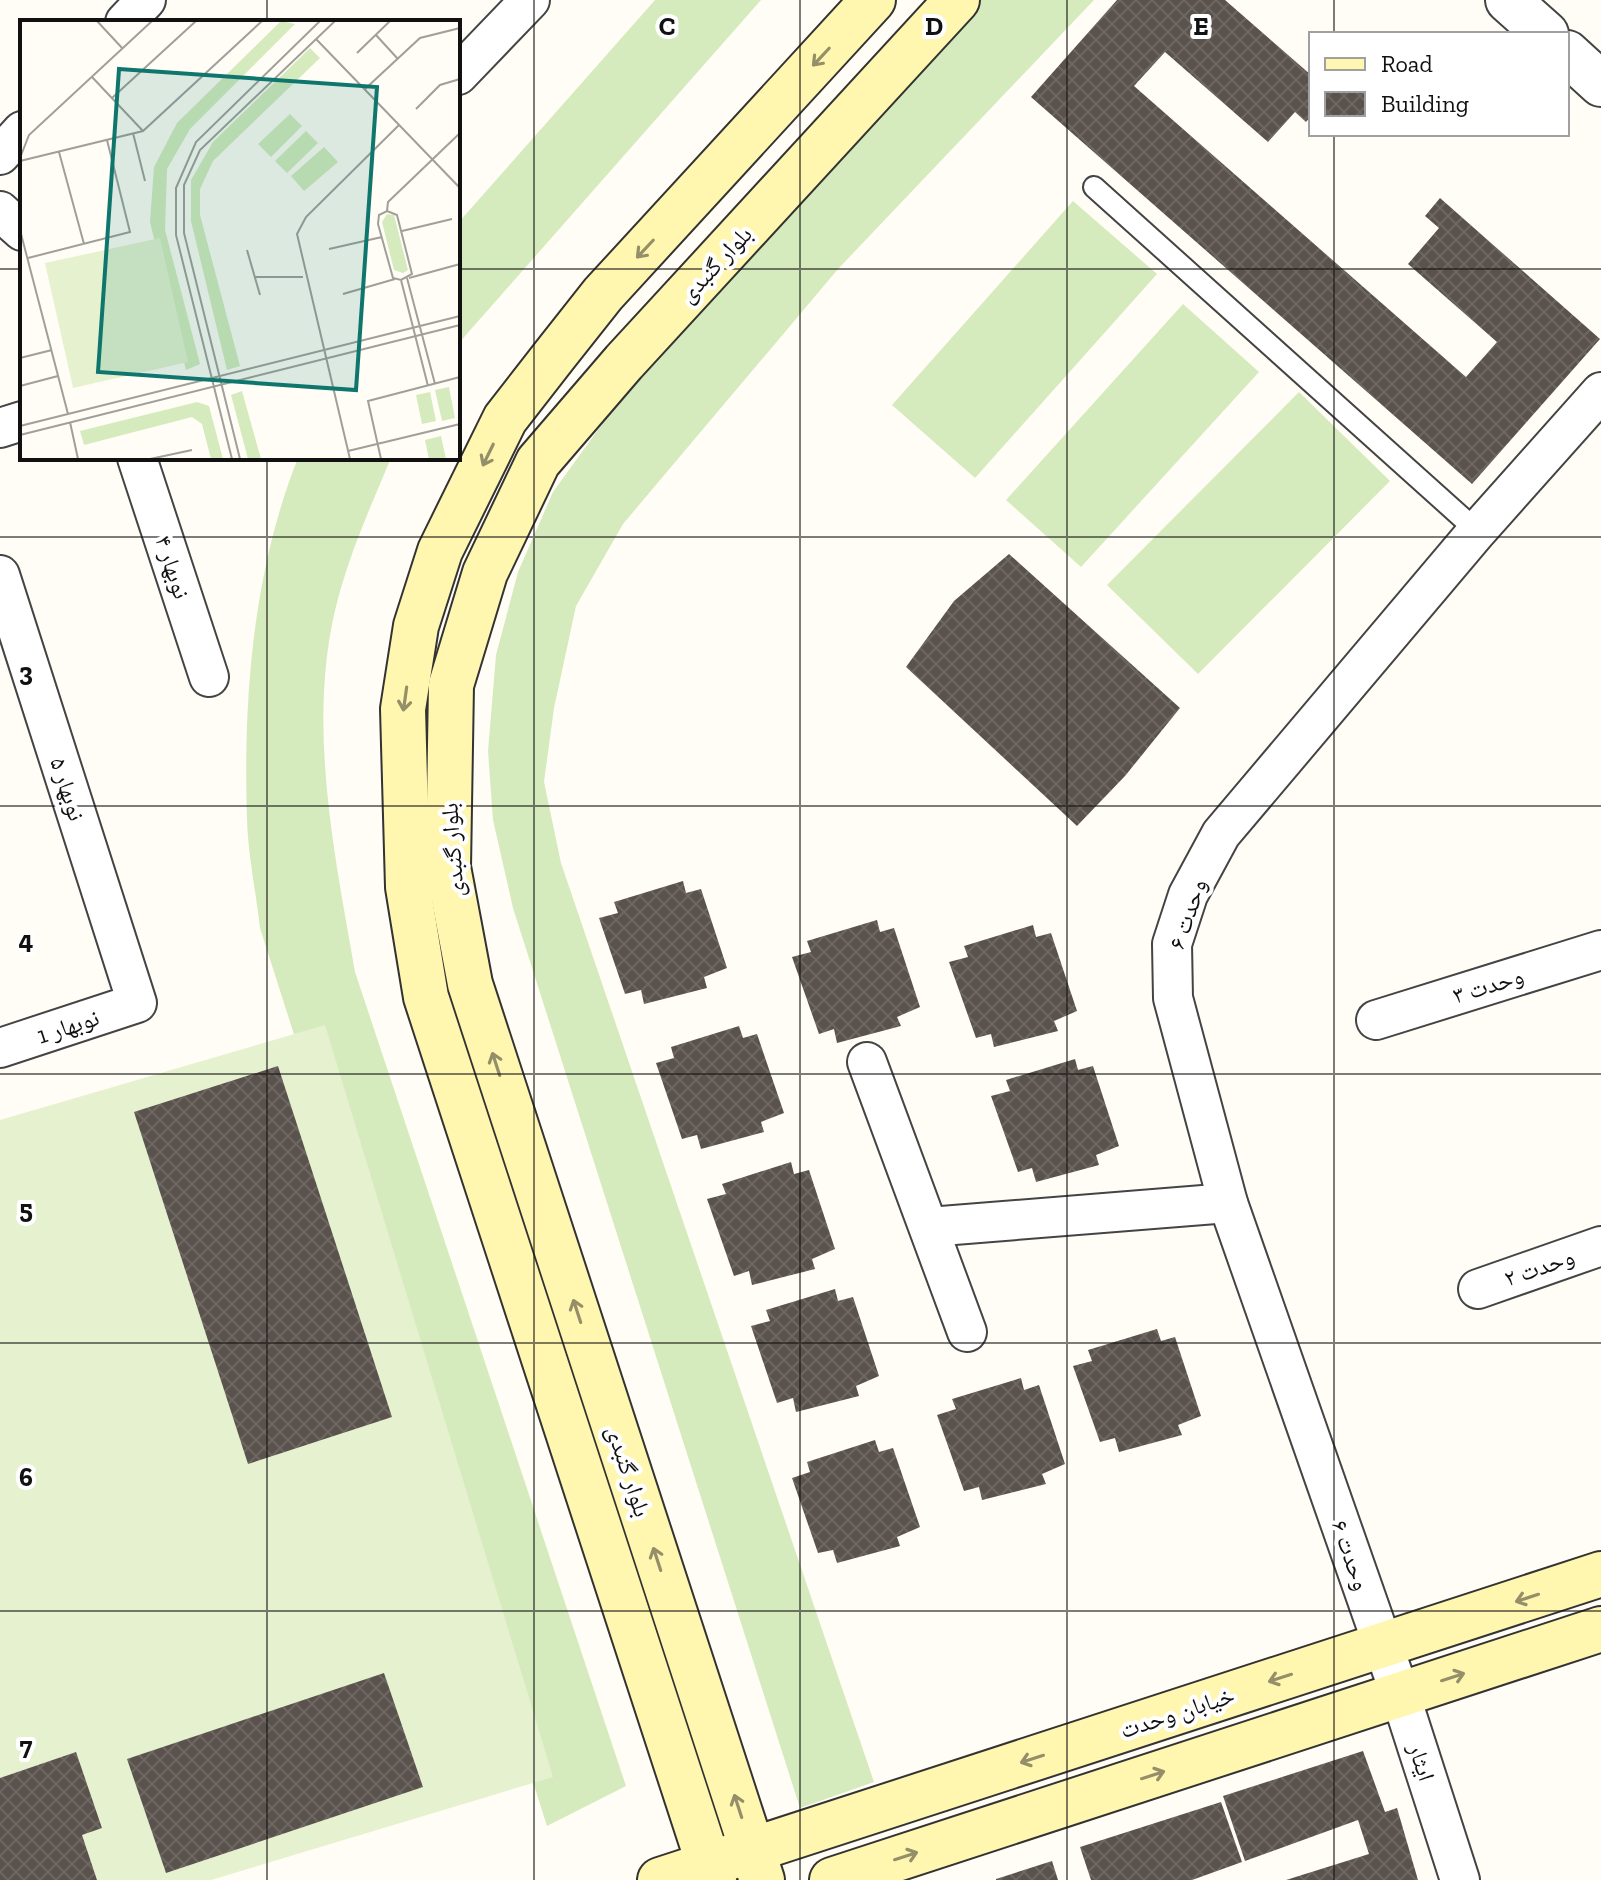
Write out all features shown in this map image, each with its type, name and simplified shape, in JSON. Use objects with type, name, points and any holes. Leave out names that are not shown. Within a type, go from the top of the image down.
[{"type":"main road","name":"بلوار گنبدی","points":[[711,1872],[426,997],[408,887],[403,709],[416,626],[440,551],[505,419],[603,294],[873,0]]},
{"type":"main road","name":"بلوار گنبدی","points":[[757,1865],[470,984],[448,867],[451,685],[485,573],[538,462],[624,362],[957,0]]},
{"type":"main road","name":"خیابان وحدت","points":[[660,1880],[757,1865],[1383,1645],[1601,1574]]},
{"type":"main road","points":[[832,1880],[1601,1629]]},
{"type":"street","points":[[127,20],[146,0]]},
{"type":"street","points":[[460,73],[530,0]]},
{"type":"street","points":[[1569,55],[1601,84]]},
{"type":"street","points":[[0,155],[20,133]]},
{"type":"street","points":[[0,211],[20,229]]},
{"type":"street","name":"وحدت ۶","points":[[1383,1645],[1228,1203],[1173,998],[1172,944],[1188,895],[1221,834],[1477,531],[1601,392]]},
{"type":"street","points":[[0,428],[20,422]]},
{"type":"street","name":"نوبهار ۴","points":[[138,460],[209,677]]},
{"type":"street","name":"نوبهار ۵","points":[[0,575],[137,1003]]},
{"type":"street","name":"وحدت ۳","points":[[1376,1020],[1601,950]]},
{"type":"street","name":"نوبهار 1","points":[[0,1048],[137,1003]]},
{"type":"street","points":[[867,1062],[967,1332]]},
{"type":"street","points":[[929,1227],[1228,1203]]},
{"type":"street","name":"وحدت ۲","points":[[1478,1289],[1601,1246]]},
{"type":"street","name":"ایثار","points":[[1383,1645],[1460,1880]]},
{"type":"lane","points":[[1094,187],[1477,531]]},
{"type":"green space","points":[[655,0],[761,0],[460,342],[460,221]]},
{"type":"green space","points":[[979,0],[1094,0],[838,269],[623,524],[576,606],[554,708],[544,782],[561,863],[874,1782],[800,1808],[513,908],[493,820],[488,751],[496,655],[518,572],[553,492],[613,409]]},
{"type":"green space","points":[[1073,201],[1157,274],[975,478],[892,405]]},
{"type":"green space","points":[[1183,304],[1259,372],[1081,567],[1006,500]]},
{"type":"green space","points":[[1299,392],[1390,481],[1198,674],[1107,585]]},
{"type":"green space","points":[[297,460],[390,460],[350,560],[329,641],[324,688],[326,784],[355,972],[626,1786],[547,1826],[260,928],[247,819],[247,727],[261,590],[283,501]]},
{"type":"green space","points":[[325,1025],[553,1777],[211,1880],[0,1880],[0,1120]]},
{"type":"building","points":[[1117,0],[1225,0],[1309,73],[1309,118],[1306,122],[1295,112],[1268,142],[1165,52],[1134,86],[1466,377],[1497,342],[1408,264],[1439,228],[1425,216],[1440,198],[1600,339],[1472,484],[1031,97]]},
{"type":"building","points":[[1009,554],[1180,708],[1125,776],[1077,826],[906,667],[954,601]]},
{"type":"building","points":[[683,881],[686,893],[701,889],[727,968],[704,977],[707,988],[644,1004],[641,990],[625,994],[599,918],[618,913],[614,902]]},
{"type":"building","points":[[877,920],[880,932],[894,928],[920,1007],[897,1017],[901,1026],[837,1043],[834,1029],[819,1034],[792,957],[811,952],[807,941]]},
{"type":"building","points":[[1033,925],[1036,937],[1051,933],[1077,1011],[1054,1021],[1058,1031],[994,1047],[991,1034],[976,1038],[949,962],[968,957],[964,946]]},
{"type":"building","points":[[739,1026],[743,1038],[757,1034],[784,1113],[761,1122],[764,1132],[701,1149],[697,1135],[682,1139],[656,1063],[674,1058],[671,1047]]},
{"type":"building","points":[[1075,1059],[1078,1070],[1093,1066],[1119,1146],[1096,1155],[1099,1165],[1036,1182],[1032,1168],[1018,1172],[991,1096],[1010,1091],[1006,1080]]},
{"type":"building","points":[[278,1066],[392,1417],[248,1464],[134,1112]]},
{"type":"building","points":[[791,1162],[794,1174],[809,1170],[835,1249],[812,1259],[815,1269],[752,1285],[749,1271],[734,1276],[707,1199],[726,1194],[722,1184]]},
{"type":"building","points":[[835,1289],[838,1301],[853,1297],[879,1376],[856,1386],[859,1396],[796,1412],[793,1398],[777,1403],[751,1326],[770,1321],[766,1310]]},
{"type":"building","points":[[1157,1329],[1161,1341],[1175,1337],[1201,1416],[1178,1425],[1182,1435],[1119,1452],[1115,1438],[1100,1442],[1073,1366],[1092,1361],[1088,1350]]},
{"type":"building","points":[[1021,1378],[1024,1390],[1039,1385],[1065,1464],[1042,1474],[1046,1484],[982,1500],[979,1487],[964,1491],[937,1415],[956,1409],[952,1399]]},
{"type":"building","points":[[875,1440],[879,1452],[893,1448],[920,1527],[897,1537],[900,1546],[837,1563],[833,1550],[818,1553],[792,1478],[810,1472],[807,1462]]},
{"type":"building","points":[[384,1673],[423,1787],[166,1873],[127,1759]]},
{"type":"building","points":[[1363,1751],[1385,1812],[1397,1808],[1418,1880],[1286,1880],[1369,1854],[1358,1820],[1245,1861],[1223,1796]]},
{"type":"building","points":[[76,1752],[102,1828],[82,1835],[97,1880],[0,1880],[0,1778]]},
{"type":"building","points":[[1221,1802],[1242,1862],[1192,1880],[1091,1880],[1080,1847]]},
{"type":"building","points":[[1052,1861],[1058,1880],[996,1880],[996,1879]]}]
